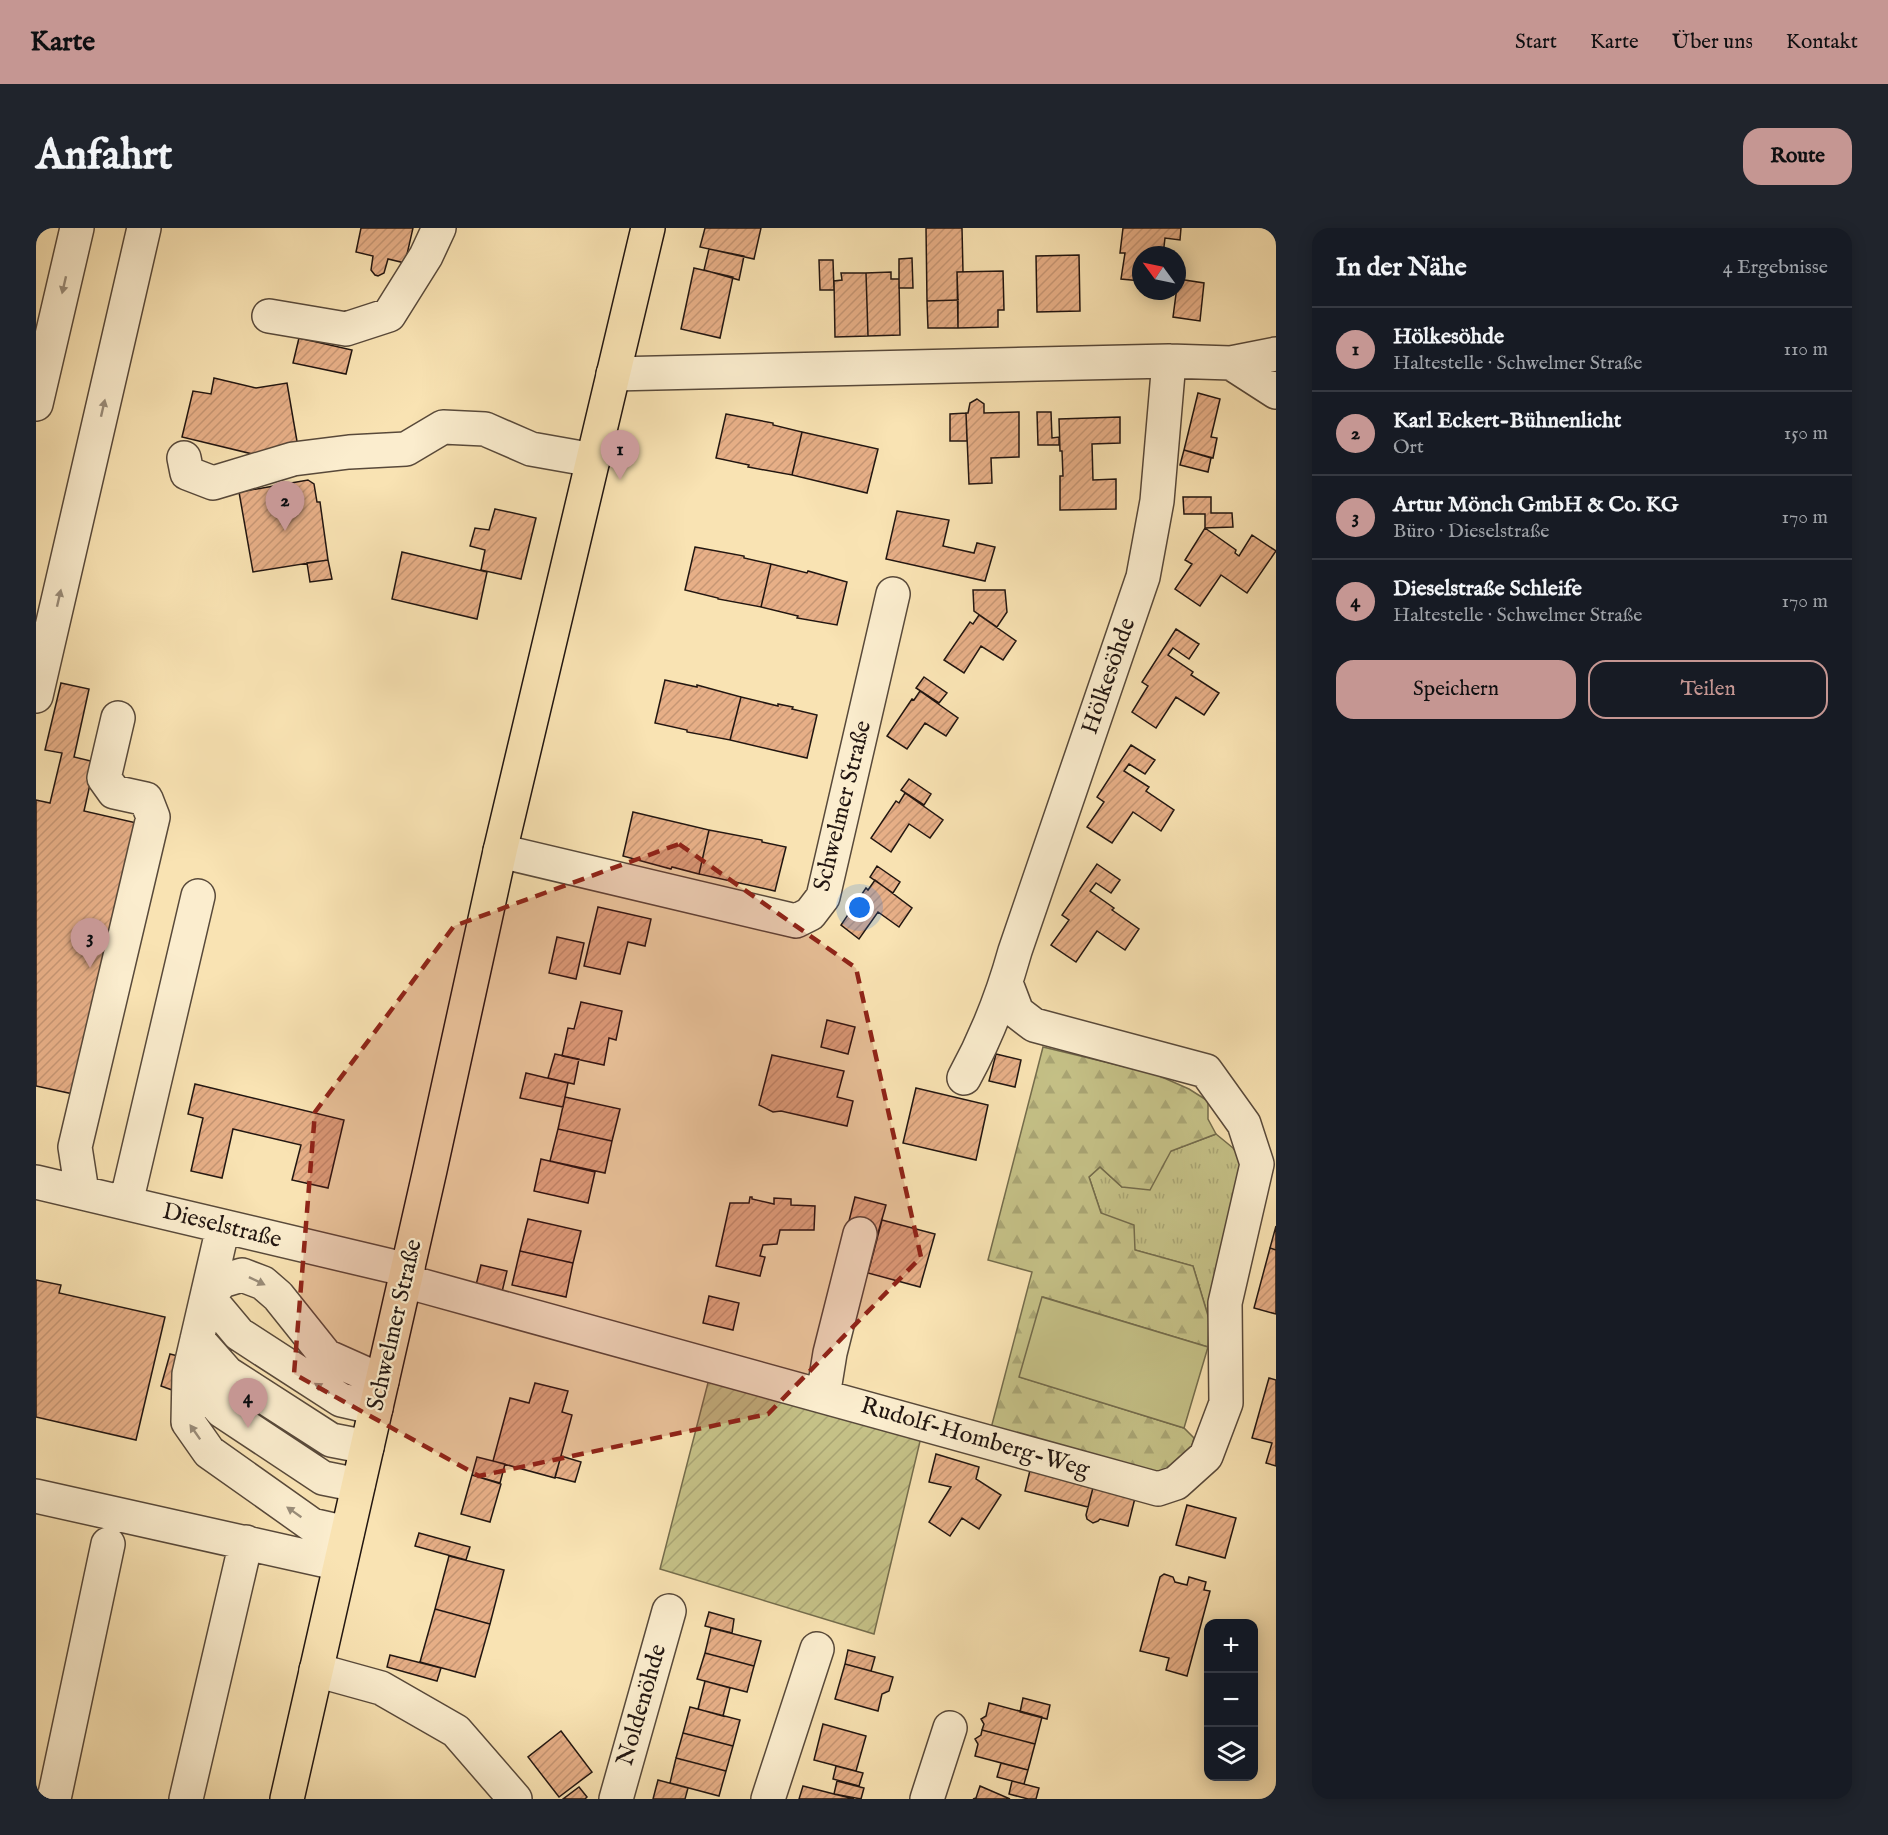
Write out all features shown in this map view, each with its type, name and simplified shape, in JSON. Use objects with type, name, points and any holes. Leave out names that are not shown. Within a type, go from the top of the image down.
[{"type":"main road","name":"Schwelmer Straße","points":[[287,1799],[500,851],[648,228]]},
{"type":"street","points":[[36,404],[77,228]]},
{"type":"street","points":[[36,696],[144,228]]},
{"type":"street","points":[[268,315],[346,329],[389,315],[426,256],[439,228]]},
{"type":"street","points":[[613,374],[1169,361],[1231,363],[1276,354]]},
{"type":"street","name":"Hölkesöhde","points":[[964,1078],[985,1038],[1006,983],[1143,577],[1157,501],[1169,361]]},
{"type":"street","points":[[1231,363],[1276,392]]},
{"type":"street","points":[[184,458],[187,473],[213,483],[292,459],[349,452],[406,449],[443,427],[485,429],[531,449],[593,460]]},
{"type":"street","name":"Schwelmer Straße","points":[[500,851],[796,921],[810,914],[823,897],[893,594]]},
{"type":"street","points":[[82,1192],[75,1147],[153,817],[146,799],[114,792],[104,778],[118,718]]},
{"type":"street","points":[[126,1203],[198,896]]},
{"type":"street","name":"Rudolf-Homberg-Weg","points":[[406,1275],[823,1396],[1158,1489],[1176,1483],[1206,1456],[1226,1403],[1225,1303],[1257,1164],[1244,1124],[1206,1071],[1034,1025],[1017,1012],[1006,983]]},
{"type":"street","name":"Dieselstraße","points":[[36,1182],[223,1227],[406,1275]]},
{"type":"street","points":[[223,1227],[189,1374],[188,1422],[209,1452],[344,1549]]},
{"type":"street","points":[[823,1396],[830,1353],[860,1234]]},
{"type":"street","points":[[208,1297],[222,1281],[242,1275],[263,1283],[278,1296],[326,1356],[379,1395]]},
{"type":"street","points":[[208,1297],[239,1334],[341,1400],[379,1395]]},
{"type":"street","points":[[197,1339],[227,1373],[321,1434],[332,1440],[367,1447]]},
{"type":"street","points":[[189,1374],[222,1411],[323,1478],[358,1485]]},
{"type":"street","points":[[36,1496],[246,1542],[344,1549]]},
{"type":"street","points":[[186,1799],[246,1542]]},
{"type":"street","points":[[54,1799],[108,1544]]},
{"type":"street","name":"Noldenöhde","points":[[616,1799],[669,1611]]},
{"type":"street","points":[[768,1799],[817,1649]]},
{"type":"street","points":[[316,1670],[381,1688],[456,1731],[514,1799]]},
{"type":"street","points":[[927,1799],[951,1728]]},
{"type":"highlighted area","points":[[679,844],[856,968],[921,1257],[768,1414],[479,1476],[294,1374],[315,1112],[454,926]]},
{"type":"green space","points":[[1043,1047],[1155,1074],[1189,1089],[1208,1101],[1208,1119],[1216,1134],[1171,1151],[1150,1190],[1122,1187],[1100,1167],[1089,1177],[1101,1213],[1134,1225],[1135,1250],[1193,1266],[1209,1319],[1208,1347],[1043,1297],[1020,1377],[1184,1428],[1194,1438],[1188,1463],[1172,1477],[989,1436],[1032,1272],[988,1260]]},
{"type":"green space","points":[[1216,1134],[1233,1148],[1243,1161],[1209,1319],[1193,1266],[1135,1250],[1101,1213],[1089,1177],[1100,1167],[1122,1187],[1171,1151]]},
{"type":"green space","points":[[1042,1297],[1208,1347],[1184,1428],[1019,1377]]},
{"type":"green space","points":[[710,1375],[922,1433],[874,1634],[660,1569]]},
{"type":"building","points":[[361,228],[413,228],[405,263],[388,259],[384,273],[375,275],[371,270],[373,256],[356,252]]},
{"type":"building","points":[[705,228],[761,228],[754,259],[700,247]]},
{"type":"building","points":[[926,228],[962,228],[963,272],[957,272],[958,300],[927,301]]},
{"type":"building","points":[[1123,228],[1181,228],[1180,240],[1165,238],[1164,246],[1132,246],[1132,280],[1121,279],[1125,253],[1120,253]]},
{"type":"building","points":[[709,249],[744,256],[739,280],[704,270]]},
{"type":"building","points":[[1079,255],[1080,311],[1037,312],[1036,256]]},
{"type":"building","points":[[912,258],[913,288],[899,288],[899,259]]},
{"type":"building","points":[[819,260],[833,260],[834,290],[820,290]]},
{"type":"building","points":[[694,268],[733,277],[720,338],[681,329]]},
{"type":"building","points":[[1003,271],[1004,310],[998,310],[998,327],[958,328],[957,272]]},
{"type":"building","points":[[891,272],[891,279],[899,279],[900,335],[868,336],[866,273]]},
{"type":"building","points":[[841,273],[866,273],[868,336],[835,337],[834,281],[842,280]]},
{"type":"building","points":[[1186,280],[1204,283],[1200,321],[1173,317],[1175,300],[1186,300]]},
{"type":"building","points":[[958,300],[958,328],[928,328],[927,301]]},
{"type":"building","points":[[299,338],[352,350],[346,374],[293,363]]},
{"type":"building","points":[[214,378],[256,388],[287,383],[299,453],[269,458],[182,437],[193,391],[211,394]]},
{"type":"building","points":[[1198,393],[1220,399],[1211,437],[1217,438],[1213,458],[1184,450]]},
{"type":"building","points":[[977,399],[984,404],[984,413],[1019,412],[1019,457],[991,458],[992,483],[969,484],[966,413],[968,413],[970,403]]},
{"type":"building","points":[[1037,412],[1051,412],[1052,438],[1059,437],[1059,445],[1038,445]]},
{"type":"building","points":[[966,413],[967,441],[950,441],[950,414]]},
{"type":"building","points":[[726,414],[773,423],[773,425],[802,432],[792,475],[716,458]]},
{"type":"building","points":[[1120,417],[1120,443],[1092,444],[1093,480],[1116,479],[1116,509],[1060,510],[1060,476],[1063,476],[1059,419]]},
{"type":"building","points":[[802,432],[878,449],[867,493],[792,475]]},
{"type":"building","points":[[1184,450],[1211,458],[1208,472],[1180,465]]},
{"type":"building","points":[[308,480],[314,484],[317,502],[320,502],[328,560],[253,572],[239,492]]},
{"type":"building","points":[[1183,497],[1211,497],[1211,513],[1232,513],[1233,527],[1205,528],[1205,514],[1184,514]]},
{"type":"building","points":[[495,509],[536,518],[521,579],[481,570],[485,550],[470,546],[475,528],[489,530]]},
{"type":"building","points":[[897,511],[949,520],[943,546],[974,553],[977,543],[995,547],[985,581],[886,559]]},
{"type":"building","points":[[1205,528],[1236,550],[1235,553],[1239,556],[1252,535],[1276,551],[1247,593],[1221,575],[1200,606],[1175,589],[1192,564],[1185,560]]},
{"type":"building","points":[[695,547],[744,556],[744,558],[771,564],[761,607],[685,590]]},
{"type":"building","points":[[402,552],[487,572],[477,619],[392,599]]},
{"type":"building","points":[[328,560],[332,579],[310,582],[307,563]]},
{"type":"building","points":[[771,564],[847,582],[837,625],[797,618],[798,616],[761,607]]},
{"type":"building","points":[[973,590],[1005,590],[1007,612],[997,627],[974,611]]},
{"type":"building","points":[[979,615],[1016,641],[1003,660],[981,646],[964,673],[944,660],[970,622],[973,624]]},
{"type":"building","points":[[1176,629],[1199,644],[1189,659],[1173,648],[1168,655],[1193,672],[1191,675],[1219,693],[1204,715],[1176,697],[1156,728],[1132,712],[1148,686],[1142,682]]},
{"type":"building","points":[[924,677],[947,693],[939,703],[916,688]]},
{"type":"building","points":[[665,680],[697,687],[697,685],[741,697],[730,740],[655,723]]},
{"type":"building","points":[[61,683],[89,689],[74,757],[95,762],[84,811],[141,824],[78,1095],[36,1086],[36,800],[50,803],[62,753],[45,750]]},
{"type":"building","points":[[920,691],[958,718],[946,736],[925,723],[907,749],[887,736]]},
{"type":"building","points":[[741,697],[778,706],[778,704],[793,707],[792,709],[817,715],[807,758],[730,740]]},
{"type":"building","points":[[1131,745],[1155,760],[1145,774],[1129,764],[1124,771],[1149,787],[1146,791],[1174,810],[1161,831],[1133,812],[1112,843],[1087,827],[1104,802],[1097,797]]},
{"type":"building","points":[[909,779],[931,794],[924,805],[901,790]]},
{"type":"building","points":[[905,793],[943,820],[930,838],[909,824],[891,852],[871,838],[896,801],[899,803]]},
{"type":"building","points":[[633,812],[709,830],[699,874],[623,856]]},
{"type":"building","points":[[709,830],[786,847],[775,891],[699,874]]},
{"type":"building","points":[[1097,864],[1120,880],[1111,893],[1096,883],[1090,891],[1139,929],[1125,950],[1097,931],[1076,962],[1051,945],[1069,920],[1062,915]]},
{"type":"building","points":[[877,866],[900,882],[893,893],[870,877]]},
{"type":"building","points":[[875,880],[912,908],[899,927],[878,912],[859,939],[841,925],[866,888],[868,890]]},
{"type":"building","points":[[598,907],[651,919],[645,946],[628,942],[620,974],[584,966]]},
{"type":"building","points":[[557,937],[584,943],[576,979],[549,973]]},
{"type":"building","points":[[581,1002],[622,1011],[616,1040],[609,1038],[604,1065],[562,1056],[568,1028],[574,1029]]},
{"type":"building","points":[[827,1020],[855,1027],[848,1054],[821,1047]]},
{"type":"building","points":[[555,1054],[579,1059],[574,1084],[548,1078]]},
{"type":"building","points":[[996,1054],[1021,1060],[1015,1087],[989,1081]]},
{"type":"building","points":[[772,1055],[844,1071],[837,1097],[853,1101],[847,1126],[781,1111],[773,1112],[759,1105]]},
{"type":"building","points":[[526,1073],[568,1083],[563,1107],[520,1098]]},
{"type":"building","points":[[195,1084],[344,1120],[328,1188],[292,1180],[301,1145],[233,1129],[222,1178],[191,1171],[203,1118],[188,1114]]},
{"type":"building","points":[[916,1088],[988,1105],[976,1160],[903,1143]]},
{"type":"building","points":[[565,1097],[620,1109],[612,1141],[558,1129]]},
{"type":"building","points":[[558,1129],[612,1141],[605,1173],[550,1161]]},
{"type":"building","points":[[541,1159],[595,1172],[588,1203],[534,1191]]},
{"type":"building","points":[[750,1197],[774,1204],[774,1198],[791,1199],[791,1205],[815,1206],[814,1230],[780,1230],[777,1244],[763,1245],[760,1256],[765,1257],[760,1276],[716,1266],[730,1203],[749,1203]]},
{"type":"building","points":[[855,1197],[886,1205],[878,1233],[848,1225]]},
{"type":"building","points":[[528,1219],[581,1231],[573,1263],[520,1251]]},
{"type":"building","points":[[882,1220],[935,1234],[920,1287],[868,1273]]},
{"type":"building","points":[[1276,1226],[1276,1250],[1270,1248]]},
{"type":"building","points":[[1270,1248],[1276,1250],[1276,1314],[1254,1308]]},
{"type":"building","points":[[520,1251],[573,1263],[566,1297],[512,1285]]},
{"type":"building","points":[[481,1265],[507,1271],[501,1296],[475,1289]]},
{"type":"building","points":[[36,1280],[61,1285],[59,1293],[165,1317],[136,1440],[36,1417]]},
{"type":"building","points":[[709,1296],[739,1303],[733,1330],[703,1323]]},
{"type":"building","points":[[170,1354],[182,1357],[172,1390],[161,1386]]},
{"type":"building","points":[[1269,1378],[1276,1380],[1276,1466],[1266,1463],[1272,1443],[1252,1438]]},
{"type":"building","points":[[535,1383],[568,1391],[562,1412],[572,1415],[555,1478],[493,1461],[510,1398],[529,1403]]},
{"type":"building","points":[[936,1454],[979,1467],[976,1479],[1001,1495],[979,1529],[962,1518],[950,1536],[929,1522],[951,1487],[929,1482]]},
{"type":"building","points":[[561,1456],[581,1462],[575,1482],[555,1477]]},
{"type":"building","points":[[477,1457],[505,1464],[500,1483],[472,1475]]},
{"type":"building","points":[[1032,1462],[1095,1480],[1088,1507],[1025,1491]]},
{"type":"building","points":[[472,1475],[501,1484],[490,1522],[461,1514]]},
{"type":"building","points":[[1095,1480],[1137,1490],[1128,1526],[1100,1519],[1093,1523],[1087,1519]]},
{"type":"building","points":[[1187,1505],[1236,1518],[1225,1558],[1176,1545]]},
{"type":"building","points":[[419,1533],[470,1547],[466,1560],[415,1546]]},
{"type":"building","points":[[449,1556],[504,1570],[490,1624],[435,1609]]},
{"type":"building","points":[[1164,1574],[1173,1577],[1175,1582],[1187,1585],[1189,1577],[1206,1582],[1204,1590],[1210,1591],[1187,1676],[1166,1670],[1169,1658],[1140,1651],[1160,1577]]},
{"type":"building","points":[[435,1609],[490,1624],[475,1677],[420,1662]]},
{"type":"building","points":[[709,1612],[734,1619],[732,1633],[705,1626]]},
{"type":"building","points":[[711,1628],[761,1641],[754,1666],[705,1653]]},
{"type":"building","points":[[848,1650],[875,1657],[871,1671],[845,1664]]},
{"type":"building","points":[[705,1653],[754,1666],[747,1692],[697,1679]]},
{"type":"building","points":[[390,1655],[441,1668],[437,1681],[387,1667]]},
{"type":"building","points":[[845,1664],[893,1677],[889,1691],[882,1694],[878,1711],[835,1699]]},
{"type":"building","points":[[705,1681],[730,1688],[723,1716],[698,1709]]},
{"type":"building","points":[[1023,1698],[1050,1705],[1047,1719],[1020,1712]]},
{"type":"building","points":[[989,1703],[1042,1717],[1035,1744],[982,1730],[984,1724],[981,1719],[986,1716]]},
{"type":"building","points":[[690,1707],[740,1720],[733,1746],[683,1733]]},
{"type":"building","points":[[823,1724],[866,1736],[856,1771],[814,1760]]},
{"type":"building","points":[[982,1730],[1035,1744],[1028,1770],[975,1756],[978,1744],[975,1739],[981,1735]]},
{"type":"building","points":[[561,1731],[592,1772],[559,1797],[528,1757]]},
{"type":"building","points":[[683,1733],[733,1746],[726,1771],[676,1758]]},
{"type":"building","points":[[676,1758],[726,1771],[719,1796],[670,1783]]},
{"type":"building","points":[[1001,1763],[1028,1770],[1024,1784],[997,1777]]},
{"type":"building","points":[[836,1766],[863,1773],[859,1786],[833,1779]]},
{"type":"building","points":[[658,1780],[688,1788],[685,1799],[653,1799]]},
{"type":"building","points":[[837,1781],[864,1788],[861,1799],[834,1794]]},
{"type":"building","points":[[1012,1781],[1039,1788],[1036,1799],[1009,1794]]},
{"type":"building","points":[[803,1786],[834,1794],[854,1799],[799,1799]]},
{"type":"building","points":[[980,1786],[1010,1799],[973,1799],[976,1798]]},
{"type":"building","points":[[579,1787],[587,1797],[585,1799],[563,1799]]},
{"type":"place","name":"Hölkesöhde","points":[[620,480]]},
{"type":"place","name":"Karl Eckert-Bühnenlicht","points":[[285,531]]},
{"type":"place","name":"Artur Mönch GmbH & Co. KG","points":[[90,968]]},
{"type":"place","name":"Dieselstraße Schleife","points":[[248,1428]]}]
